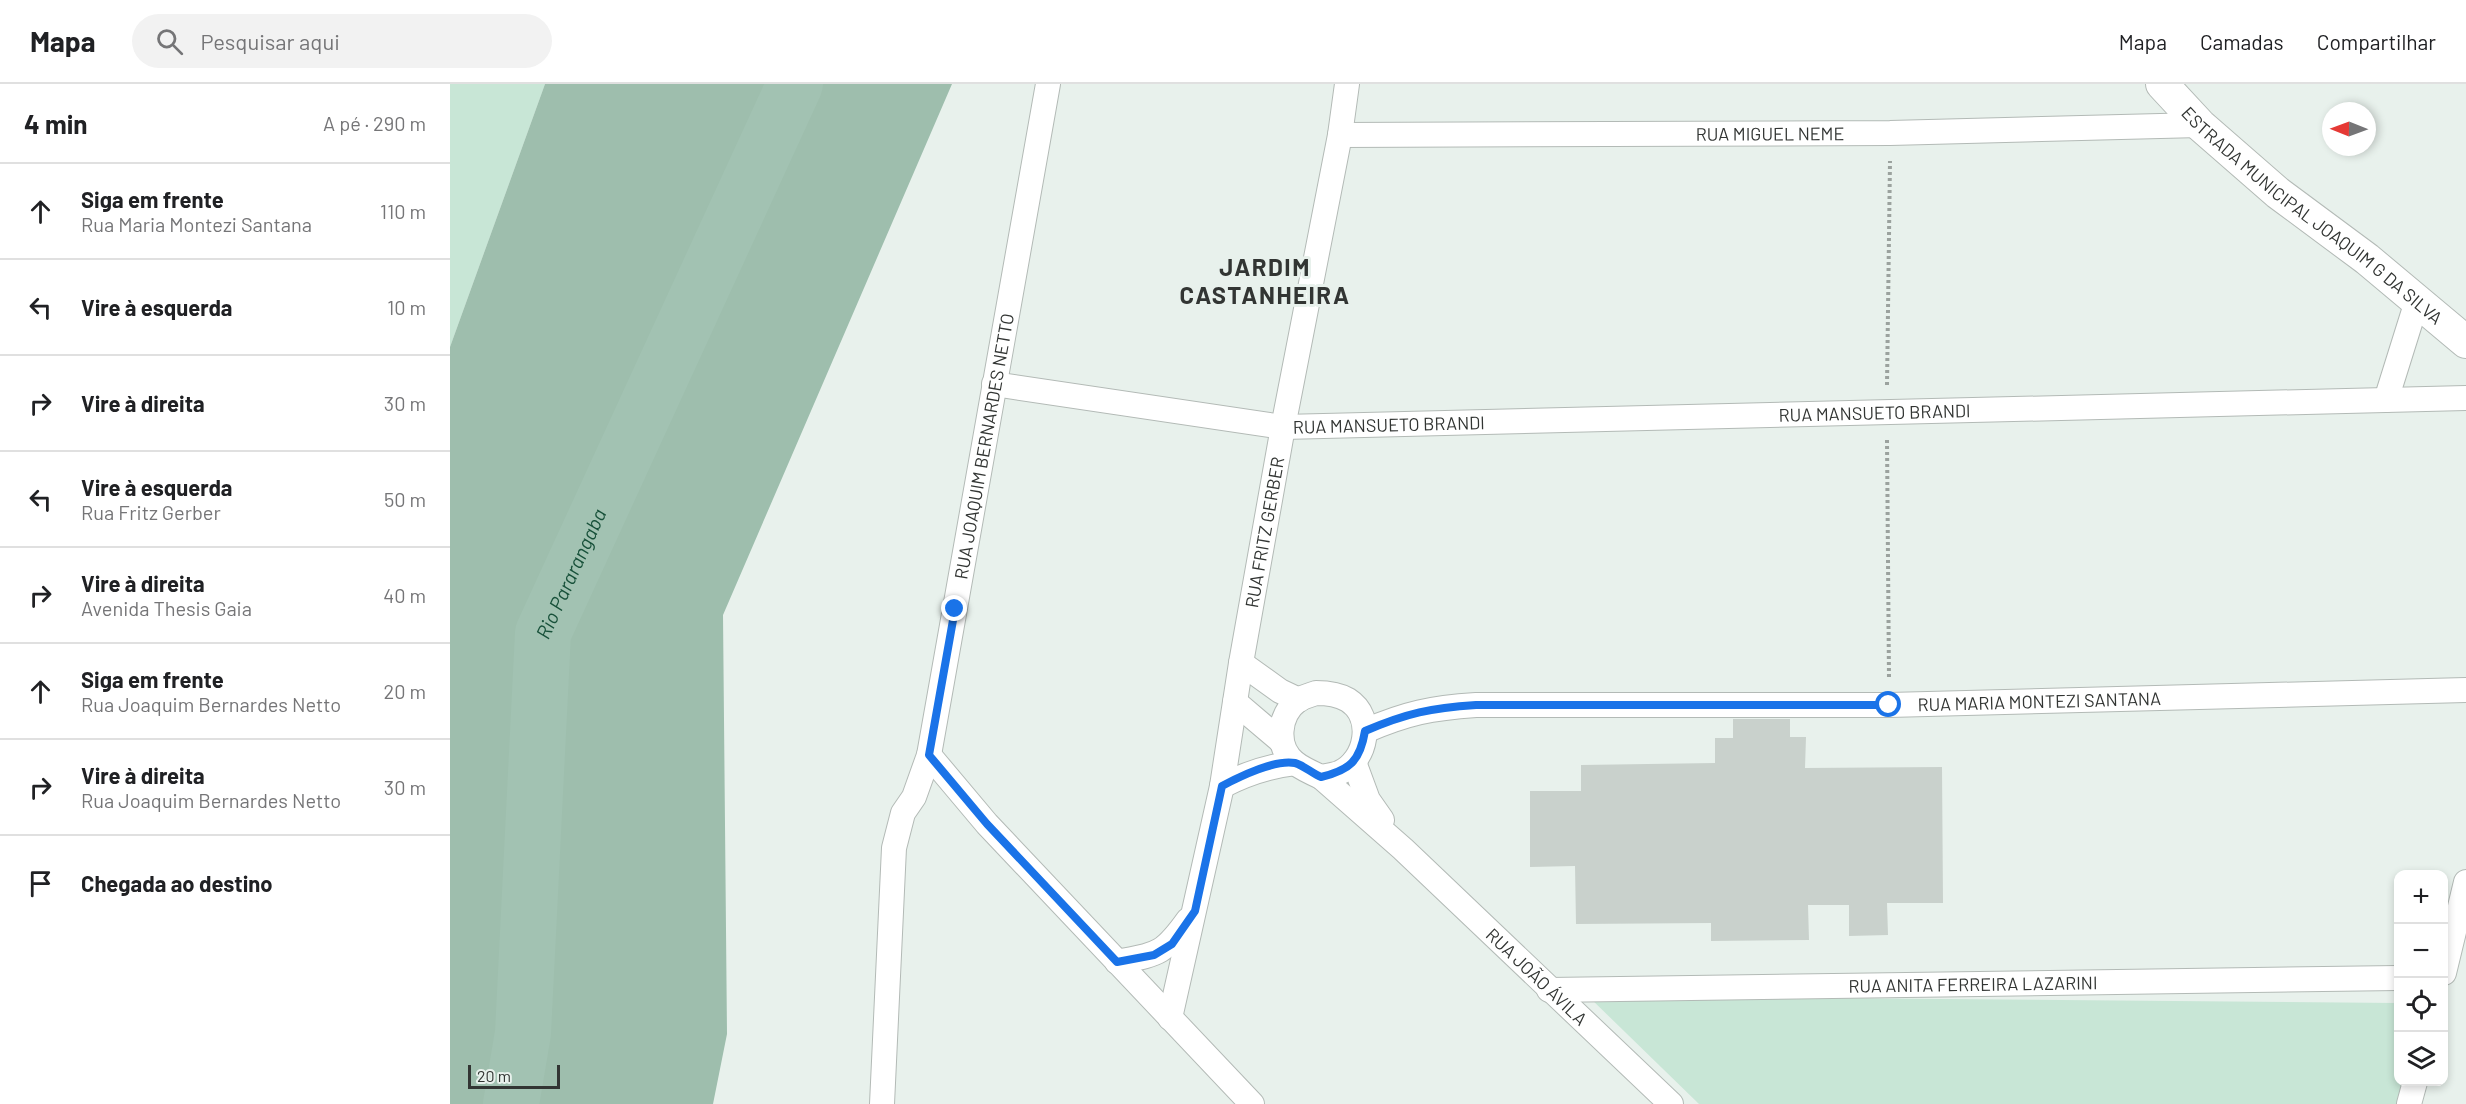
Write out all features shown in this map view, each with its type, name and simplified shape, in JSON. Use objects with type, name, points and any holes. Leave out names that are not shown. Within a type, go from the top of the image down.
[{"type":"street","name":"RUA JOAQUIM BERNARDES NETTO","points":[[882,1104],[894,848],[903,813],[914,797],[929,755],[1048,84]]},
{"type":"street","name":"RUA FRITZ GERBER","points":[[1170,1018],[1222,786],[1241,663],[1283,427],[1340,135],[1347,84]]},
{"type":"street","name":"ESTRADA MUNICIPAL JOAQUIM G DA SILVA","points":[[2162,84],[2200,125],[2278,194],[2367,259],[2466,342]]},
{"type":"street","name":"RUA MIGUEL NEME","points":[[1340,135],[1890,133],[2200,125]]},
{"type":"street","points":[[2386,400],[2417,301]]},
{"type":"street","name":"RUA MANSUETO BRANDI","points":[[994,384],[1283,427],[2466,399]]},
{"type":"street","points":[[1241,663],[1280,691],[1299,700]]},
{"type":"street","name":"RUA MARIA MONTEZI SANTANA","points":[[1365,731],[1397,717],[1431,708],[1476,705],[1889,705],[2466,690]]},
{"type":"street","points":[[1235,702],[1281,741],[1295,763],[1321,777],[1340,772],[1354,762],[1363,747],[1365,731],[1361,713],[1348,700],[1332,693],[1316,693],[1299,700],[1287,712],[1281,729],[1281,741]]},
{"type":"street","points":[[929,755],[987,824],[1252,1104]]},
{"type":"street","name":"RUA JOÃO ÁVILA","points":[[1354,762],[1368,800],[1403,849]]},
{"type":"street","points":[[1222,786],[1258,769],[1295,763]]},
{"type":"street","name":"RUA JOÃO ÁVILA","points":[[1321,777],[1403,849],[1671,1104]]},
{"type":"street","points":[[2448,956],[2466,882]]},
{"type":"street","name":"RUA FRITZ GERBER","points":[[1117,962],[1154,955],[1172,944],[1195,911]]},
{"type":"street","name":"RUA ANITA FERREIRA LAZARINI","points":[[1549,990],[2394,978]]},
{"type":"street","points":[[2409,1104],[2414,1086]]},
{"type":"green space","points":[[450,84],[545,84],[450,347]]},
{"type":"green space","points":[[545,84],[952,84],[723,615],[727,1034],[713,1104],[450,1104],[450,347]]},
{"type":"green space","points":[[1588,996],[2394,1003],[2394,1086],[2405,1086],[2399,1104],[1699,1104]]},
{"type":"building","points":[[1733,719],[1790,719],[1790,737],[1806,737],[1805,768],[1942,767],[1943,903],[1887,903],[1888,935],[1849,936],[1849,905],[1808,905],[1809,940],[1711,941],[1711,923],[1576,924],[1575,866],[1530,867],[1530,791],[1581,791],[1581,765],[1715,763],[1715,738],[1733,738]]},
{"type":"waterway","name":"Rio Pararangaba","points":[[511,1104],[523,1033],[543,633],[795,84]]},
{"type":"district","name":"JARDIM CASTANHEIRA","points":[[1265,280]]},
{"type":"route","points":[[955,609],[929,755],[987,824],[1117,962],[1154,955],[1172,944],[1195,911],[1222,786],[1249,772],[1268,766],[1295,763],[1321,777],[1340,772],[1354,762],[1363,747],[1365,731],[1397,717],[1431,708],[1476,705],[1889,705]]}]
